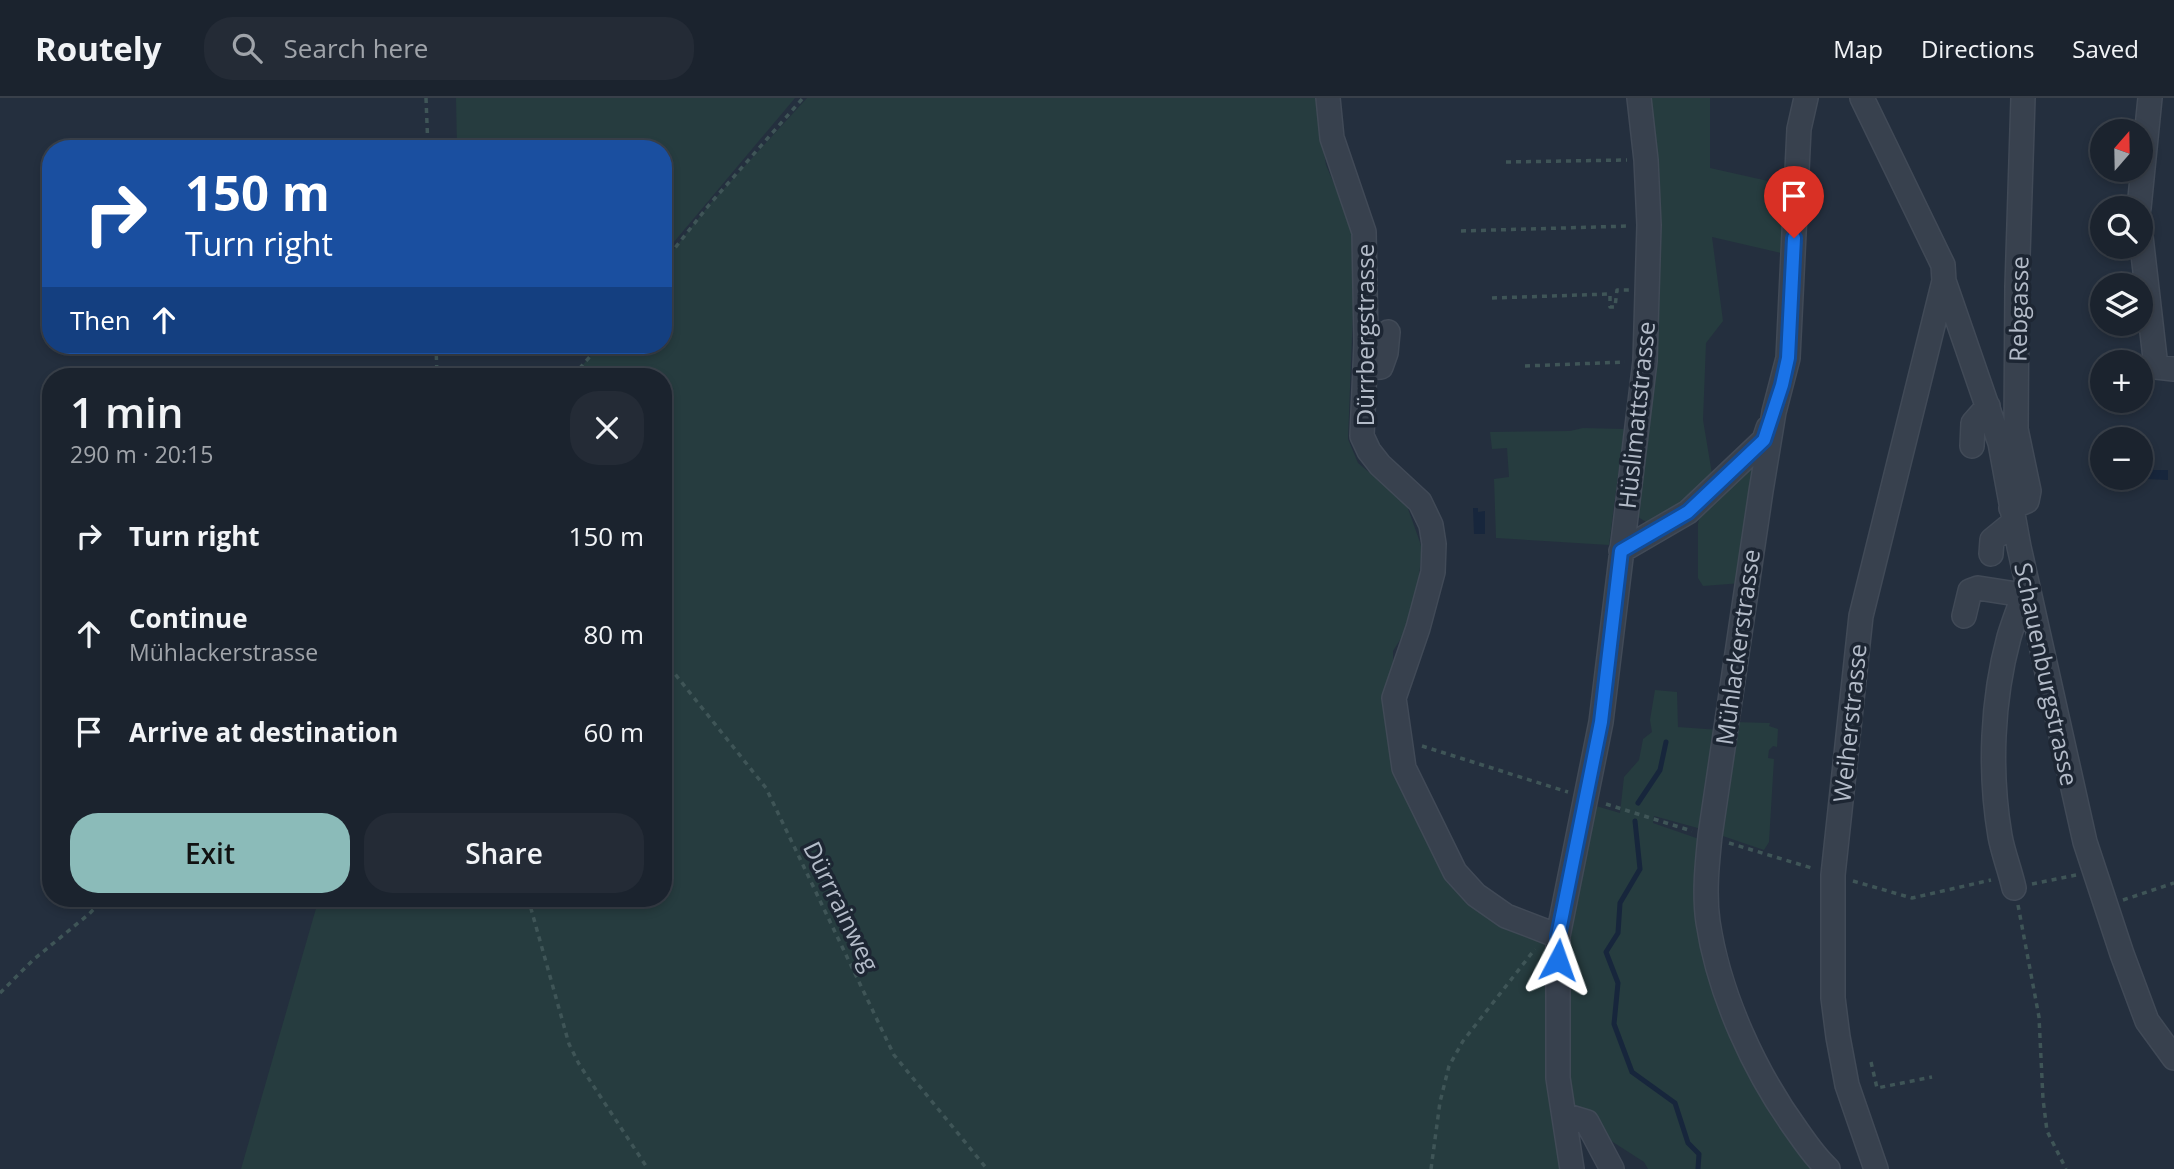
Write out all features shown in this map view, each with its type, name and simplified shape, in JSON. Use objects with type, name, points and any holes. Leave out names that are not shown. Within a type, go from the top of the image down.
[{"type":"street","name":"Dürrbergstrasse","points":[[1328,98],[1332,138],[1364,232],[1365,368],[1362,436],[1380,465],[1420,502],[1431,525],[1434,544],[1433,572],[1394,698],[1404,768],[1455,872],[1476,895],[1506,916],[1553,934]]},
{"type":"street","name":"Hüslimattstrasse","points":[[1572,1169],[1558,1078],[1553,934],[1586,798],[1601,722],[1645,361],[1649,225],[1646,160],[1639,98]]},
{"type":"street","name":"Mühlackerstrasse","points":[[1806,98],[1799,129],[1788,358],[1774,412],[1710,836],[1706,878],[1708,922],[1738,1024],[1763,1079],[1797,1131],[1828,1169]]},
{"type":"street","name":"Schauenburgstrasse","points":[[1862,98],[1943,265],[1944,281],[1989,406],[2000,443],[2025,590],[2085,842],[2147,1020],[2174,1058]]},
{"type":"street","name":"Rebgasse","points":[[2013,515],[2027,501],[2028,491],[2016,429],[2023,98]]},
{"type":"street","points":[[2140,196],[2150,98]]},
{"type":"street","points":[[2146,259],[2165,368]]},
{"type":"street","name":"Weiherstrasse","points":[[1877,1169],[1847,1085],[1838,1037],[1833,999],[1833,875],[1861,616],[1944,281]]},
{"type":"street","points":[[1365,368],[1381,367],[1386,353],[1388,332]]},
{"type":"street","points":[[1972,446],[1973,423],[1989,406]]},
{"type":"street","points":[[1621,551],[1688,512],[1764,440],[1774,412]]},
{"type":"street","points":[[1991,554],[1992,540],[2013,515]]},
{"type":"street","points":[[1964,616],[1970,591],[2025,590],[2009,638],[1998,689],[1994,738],[1994,782],[2000,837],[2013,882]]},
{"type":"street","points":[[1564,1115],[1587,1122],[1612,1169]]},
{"type":"street","points":[[1587,1122],[1587,1147],[1597,1169]]},
{"type":"path","points":[[426,98],[428,140]]},
{"type":"path","points":[[672,252],[709,205],[803,98]]},
{"type":"path","points":[[1506,162],[1646,160]]},
{"type":"path","points":[[1461,231],[1649,225]]},
{"type":"path","points":[[1492,298],[1611,293],[1611,307],[1615,307],[1617,290]]},
{"type":"path","points":[[580,368],[592,354]]},
{"type":"path","points":[[1525,366],[1624,362]]},
{"type":"path","name":"Dürrrainweg","points":[[672,670],[766,788],[894,1055],[987,1169]]},
{"type":"path","points":[[1400,739],[1586,798]]},
{"type":"path","points":[[1833,875],[1912,898],[2013,882],[2097,880],[2113,886],[2118,902],[2174,883]]},
{"type":"path","points":[[2013,882],[2039,1017],[2043,1099],[2048,1131],[2066,1169]]},
{"type":"path","points":[[0,993],[33,960],[96,907]]},
{"type":"path","points":[[531,907],[569,1044],[579,1065],[648,1169]]},
{"type":"path","points":[[1432,1169],[1440,1102],[1449,1066],[1463,1041],[1553,934]]},
{"type":"path","points":[[1871,1062],[1877,1088],[1932,1077]]},
{"type":"green space","points":[[456,98],[795,98],[672,244],[672,140],[457,140]]},
{"type":"green space","points":[[807,98],[1316,98],[1326,165],[1356,234],[1348,439],[1358,463],[1406,503],[1422,548],[1418,586],[1403,635],[1393,651],[1394,698],[1404,768],[1455,872],[1558,936],[1572,1169],[241,1169],[316,907],[672,907],[672,368],[580,368],[592,354],[672,354],[672,252],[709,205]]},
{"type":"green space","points":[[1648,98],[1710,98],[1710,168],[1777,183],[1787,190],[1785,254],[1712,237],[1723,321],[1706,343],[1703,420],[1712,474],[1689,503],[1648,523],[1638,517],[1634,508]]},
{"type":"green space","points":[[1583,428],[1624,429],[1609,545],[1496,538],[1494,479],[1509,477],[1507,448],[1492,449],[1490,432],[1570,431]]},
{"type":"green space","points":[[1755,464],[1742,583],[1703,586],[1698,578],[1698,524],[1702,507],[1746,466]]},
{"type":"green space","points":[[1655,690],[1677,692],[1678,727],[1720,730],[1705,830],[1654,816],[1653,823],[1702,840],[1712,974],[1815,1169],[1648,1169],[1644,1162],[1605,1137],[1593,1111],[1575,1110],[1563,1083],[1562,952],[1596,806],[1620,813],[1624,777],[1639,760],[1643,739],[1652,732],[1650,720]]},
{"type":"green space","points":[[1733,722],[1770,723],[1769,726],[1778,729],[1777,747],[1773,746],[1769,750],[1768,758],[1774,759],[1769,842],[1764,850],[1717,834]]},
{"type":"water","points":[[2153,470],[2168,470],[2168,480],[2153,479]]},
{"type":"water","points":[[1473,508],[1478,508],[1478,512],[1485,511],[1485,534],[1474,534]]},
{"type":"waterway","points":[[1638,803],[1660,770],[1666,742]]},
{"type":"waterway","points":[[1635,821],[1640,869],[1620,903],[1618,933],[1606,952],[1618,983],[1614,1024],[1632,1072],[1675,1103],[1688,1143],[1699,1154],[1698,1169]]},
{"type":"route","points":[[1558,960],[1558,936],[1601,722],[1621,551],[1688,512],[1764,440],[1788,358],[1794,238]]}]
